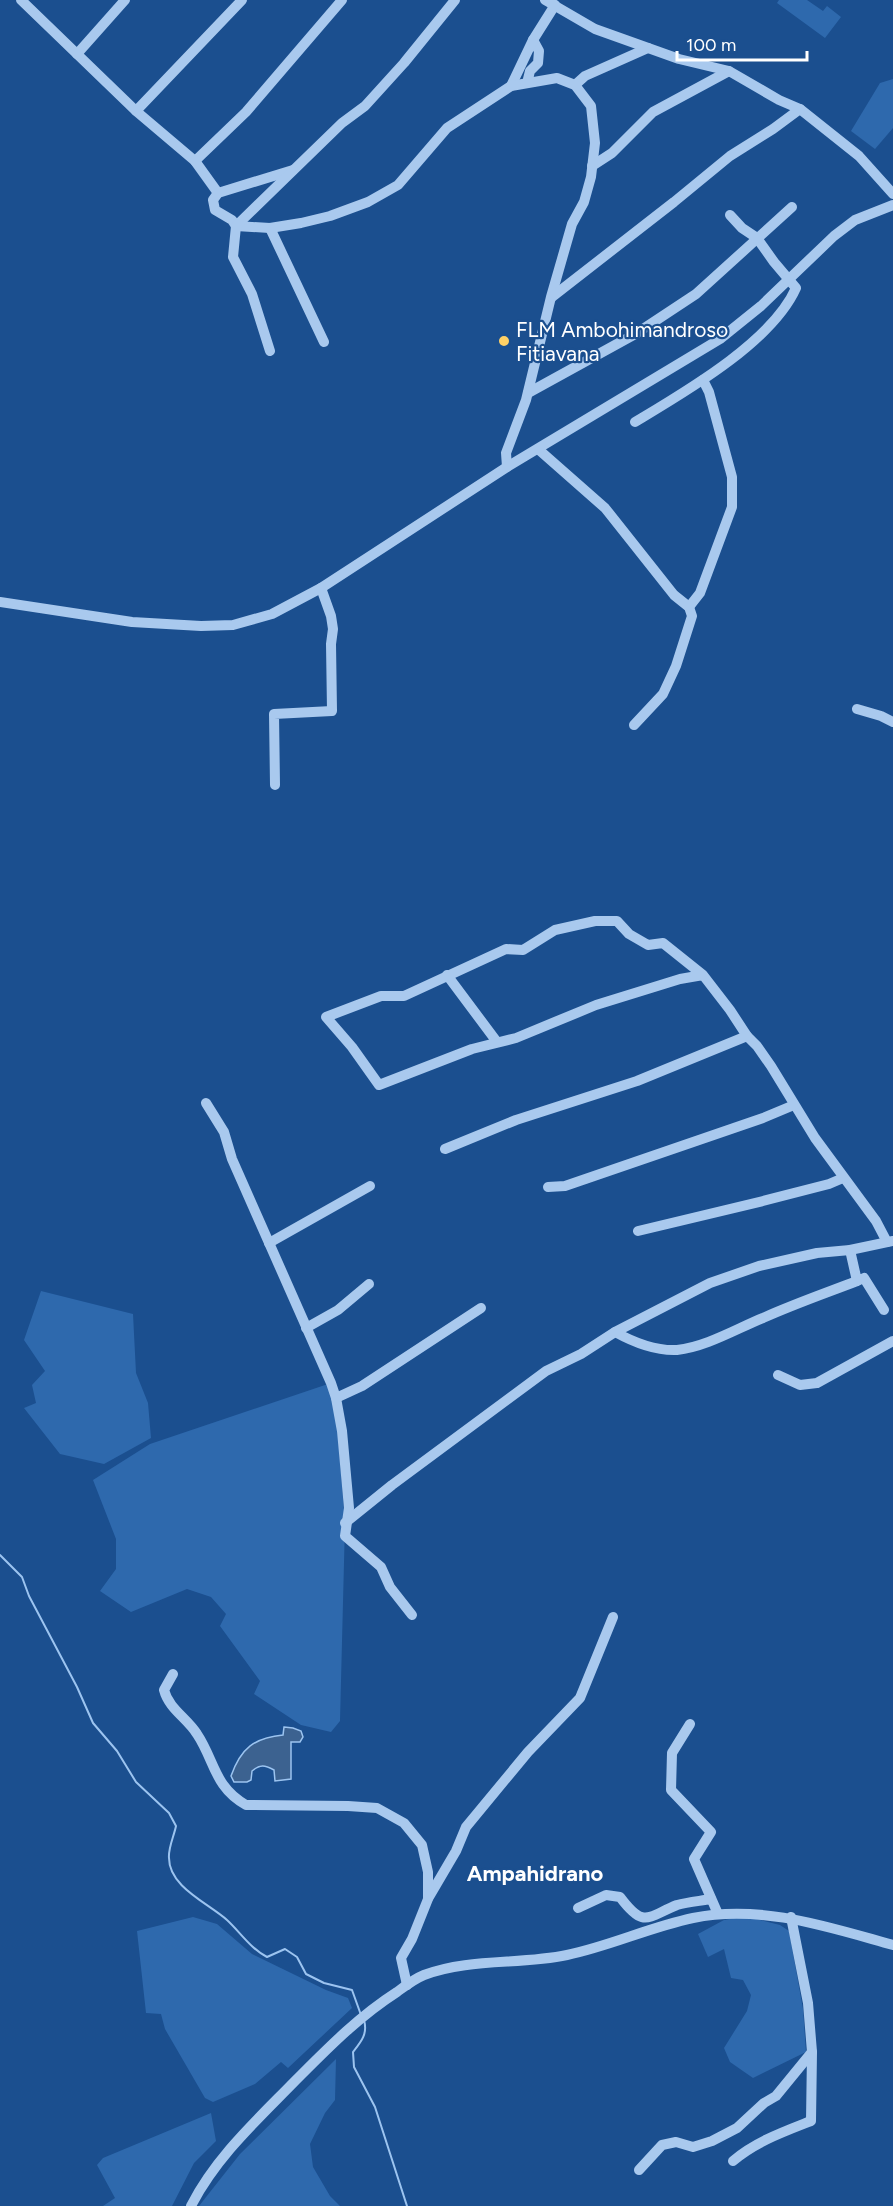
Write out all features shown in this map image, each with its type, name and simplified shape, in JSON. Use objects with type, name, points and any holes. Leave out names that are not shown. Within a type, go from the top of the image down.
[{"type":"street","points":[[21,0],[136,111],[195,161],[218,193]]},
{"type":"street","points":[[77,54],[125,0]]},
{"type":"street","points":[[136,111],[242,0]]},
{"type":"street","points":[[195,161],[246,112],[342,0]]},
{"type":"street","points":[[270,351],[252,294],[233,257],[236,225],[342,123],[365,106],[404,63],[455,0]]},
{"type":"street","points":[[511,86],[549,2],[595,29],[679,59],[729,71],[779,100],[800,109],[859,156],[893,194]]},
{"type":"street","points":[[533,40],[539,51],[538,63],[530,71],[528,79],[533,82]]},
{"type":"street","points":[[575,85],[585,76],[648,48]]},
{"type":"street","points":[[592,166],[612,153],[653,112],[729,71]]},
{"type":"street","points":[[293,170],[218,193],[213,200],[215,210],[236,225],[270,228],[330,216],[368,202],[398,185],[447,128],[511,86],[557,78],[575,85],[591,106],[595,143],[584,202],[572,224],[551,297],[528,393],[506,453],[507,467]]},
{"type":"street","points":[[551,297],[675,202],[730,156],[800,109]]},
{"type":"street","points":[[0,602],[132,622],[201,626],[233,625],[272,614],[321,588],[507,467],[720,339],[790,280],[834,236],[855,220],[893,205]]},
{"type":"street","points":[[528,393],[620,343],[696,294],[792,207]]},
{"type":"street","points":[[635,423],[703,380],[769,327],[789,303],[796,288],[757,238],[742,228],[730,214]]},
{"type":"street","points":[[270,228],[324,342]]},
{"type":"street","points":[[689,608],[700,593],[732,507],[733,497],[732,477],[709,392],[703,380]]},
{"type":"street","points":[[538,449],[605,508],[674,595],[689,608],[692,616],[688,633],[663,694],[634,725]]},
{"type":"street","points":[[275,785],[274,714],[332,711],[333,629],[321,588]]},
{"type":"street","points":[[857,709],[893,722]]},
{"type":"street","points":[[345,1523],[392,1485],[546,1371],[710,1283],[759,1266],[818,1253],[850,1250],[890,1242],[843,1178],[757,1046],[747,1036],[703,975],[663,943],[648,945],[629,934],[617,921],[595,921],[555,930],[523,950],[506,949],[405,996],[381,996],[326,1017],[352,1047],[379,1085],[472,1049],[516,1038],[596,1005],[680,979],[703,975]]},
{"type":"street","points":[[447,975],[497,1042]]},
{"type":"street","points":[[446,1149],[516,1120],[637,1081],[747,1036]]},
{"type":"street","points":[[206,1103],[224,1132],[232,1159],[336,1398],[342,1431],[349,1508],[345,1523],[345,1536],[381,1567],[390,1587],[412,1615]]},
{"type":"street","points":[[548,1187],[566,1186],[763,1118],[794,1105]]},
{"type":"street","points":[[638,1231],[829,1184],[843,1178]]},
{"type":"street","points":[[269,1243],[370,1186]]},
{"type":"street","points":[[850,1250],[857,1281]]},
{"type":"street","points":[[615,1332],[654,1348],[676,1350],[701,1344],[864,1278],[884,1310]]},
{"type":"street","points":[[306,1328],[338,1310],[369,1284]]},
{"type":"street","points":[[336,1398],[362,1386],[481,1308]]},
{"type":"street","points":[[778,1375],[800,1385],[817,1383],[893,1341]]},
{"type":"street","points":[[407,1985],[401,1958],[409,1946],[428,1899],[456,1851],[466,1827],[528,1752],[580,1698],[613,1617]]},
{"type":"street","points":[[173,1674],[164,1690],[167,1700],[197,1733],[219,1780],[232,1797],[246,1804],[377,1808],[404,1823],[422,1845],[428,1872],[428,1899]]},
{"type":"street","points":[[690,1724],[672,1754],[671,1790],[711,1833],[694,1859],[718,1914]]},
{"type":"street","points":[[578,1908],[606,1895],[620,1897],[633,1913],[645,1918],[678,1905],[711,1899]]},
{"type":"street","points":[[191,2206],[202,2186],[232,2146],[357,2019],[423,1976],[448,1969],[565,1955],[693,1918],[718,1914],[738,1913],[791,1917],[893,1944]]},
{"type":"street","points":[[733,2161],[746,2150],[779,2133],[811,2121],[812,2052],[808,2003],[791,1917]]},
{"type":"street","points":[[639,2170],[662,2145],[676,2142],[693,2147],[712,2141],[737,2128],[776,2095],[812,2052]]},
{"type":"shaded area","points":[[779,0],[807,0],[823,11],[827,6],[841,17],[825,38],[777,3]]},
{"type":"shaded area","points":[[893,79],[893,128],[875,149],[851,131],[880,83]]},
{"type":"shaded area","points":[[41,1291],[133,1314],[136,1373],[148,1403],[151,1438],[104,1464],[60,1454],[24,1408],[36,1403],[32,1385],[45,1371],[24,1340]]},
{"type":"shaded area","points":[[331,1383],[335,1398],[345,1523],[340,1721],[331,1732],[301,1725],[254,1694],[260,1681],[220,1626],[226,1614],[211,1597],[187,1589],[131,1612],[100,1591],[116,1569],[116,1539],[93,1480],[150,1444]]},
{"type":"shaded area","points":[[284,1727],[301,1731],[303,1737],[300,1742],[291,1742],[291,1779],[275,1781],[274,1770],[263,1766],[252,1771],[251,1780],[234,1782],[231,1776],[244,1752],[256,1742],[283,1735]]},
{"type":"shaded area","points":[[744,1916],[780,1925],[789,1931],[803,2009],[806,2052],[753,2078],[730,2062],[724,2048],[747,2011],[751,1995],[743,1980],[731,1978],[724,1949],[708,1957],[698,1934],[724,1920]]},
{"type":"shaded area","points":[[193,1917],[217,1924],[252,1954],[326,1990],[348,1998],[352,2008],[288,2068],[281,2062],[255,2084],[213,2102],[205,2098],[165,2029],[161,2014],[146,2013],[137,1931]]},
{"type":"shaded area","points":[[336,2059],[335,2100],[325,2113],[310,2144],[313,2167],[330,2196],[340,2206],[199,2206],[240,2154]]},
{"type":"shaded area","points":[[211,2113],[216,2141],[194,2163],[172,2206],[103,2206],[115,2198],[97,2165],[103,2158]]},
{"type":"waterway","points":[[0,1555],[22,1577],[29,1596],[77,1687],[93,1723],[117,1751],[136,1782],[169,1813],[176,1826],[169,1854],[175,1878],[191,1894],[227,1920],[261,1954],[267,1957],[285,1949],[297,1957],[306,1974],[324,1983],[352,1990],[361,2015]]},
{"type":"waterway","points":[[364,2020],[364,2034],[353,2052],[354,2067],[375,2107],[407,2206]]},
{"type":"place","name":"FLM Ambohimandroso Fitiavana","points":[[504,341]]},
{"type":"district","name":"Ampahidrano","points":[[535,1873]]}]
